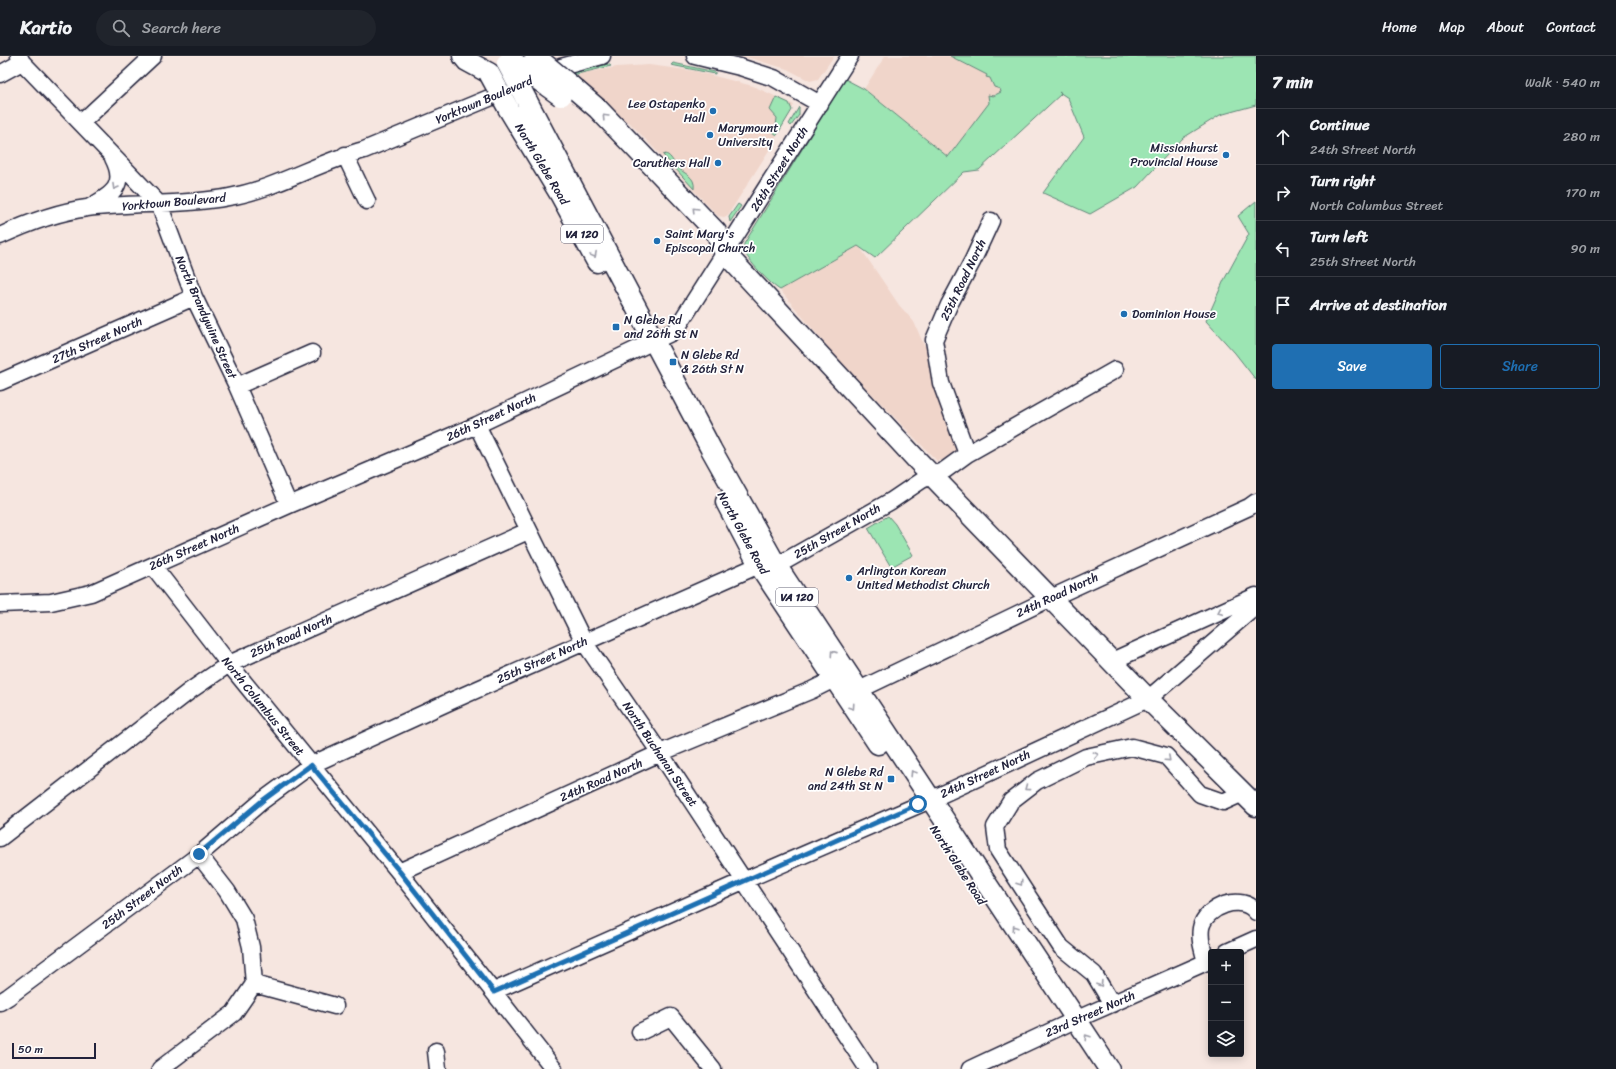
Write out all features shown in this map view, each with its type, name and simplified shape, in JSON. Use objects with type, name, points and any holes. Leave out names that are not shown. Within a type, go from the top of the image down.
[{"type":"main road","points":[[463,56],[467,61],[485,64]]},
{"type":"main road","points":[[535,56],[565,91]]},
{"type":"main road","points":[[507,59],[598,109],[716,232],[725,253],[932,476],[1148,699],[1252,801]]},
{"type":"main road","name":"North Glebe Road","points":[[507,59],[649,344]]},
{"type":"main road","name":"North Glebe Road","points":[[485,64],[508,108],[711,449],[768,565],[1069,1023],[1092,1069]]},
{"type":"main road","name":"North Glebe Road","points":[[841,676],[859,690],[924,802]]},
{"type":"main road","name":"North Glebe Road","points":[[1069,1023],[1108,1069]]},
{"type":"street","points":[[81,123],[152,56]]},
{"type":"street","name":"Yorktown Boulevard","points":[[345,155],[361,142],[563,56]]},
{"type":"street","name":"Yorktown Boulevard","points":[[0,236],[41,219],[86,208],[211,200],[250,192],[345,155],[364,150],[561,67],[602,56]]},
{"type":"street","points":[[695,56],[740,67],[774,78],[820,104]]},
{"type":"street","name":"26th Street North","points":[[0,604],[51,602],[91,593],[289,505],[477,425],[675,332],[850,56]]},
{"type":"street","points":[[0,74],[21,59]]},
{"type":"street","name":"North Brandywine Street","points":[[21,59],[159,204],[194,297],[237,386],[289,505]]},
{"type":"street","points":[[86,208],[107,197],[116,187],[119,178],[118,168],[111,154]]},
{"type":"street","points":[[345,155],[367,201]]},
{"type":"street","name":"25th Road North","points":[[967,454],[941,383],[934,340],[948,305],[973,260],[991,221]]},
{"type":"street","name":"27th Street North","points":[[0,382],[194,297]]},
{"type":"street","points":[[237,386],[312,353]]},
{"type":"street","name":"25th Street North","points":[[0,1002],[15,993],[199,854],[262,801],[311,765],[584,642],[768,565],[945,470],[967,454],[1115,370]]},
{"type":"street","name":"North Buchanan Street","points":[[477,425],[584,642],[660,753],[868,1069]]},
{"type":"street","name":"24th Road North","points":[[859,690],[1051,598],[1249,507],[1256,502]]},
{"type":"street","name":"25th Road North","points":[[0,838],[191,690],[229,664],[528,531]]},
{"type":"street","name":"North Columbus Street","points":[[153,566],[229,664],[400,872],[554,1069]]},
{"type":"street","points":[[1112,661],[1256,596]]},
{"type":"street","name":"24th Street North","points":[[494,992],[743,880],[924,802],[1148,699],[1256,606]]},
{"type":"street","name":"24th Road North","points":[[400,872],[660,753],[841,676]]},
{"type":"street","points":[[1048,744],[1061,768]]},
{"type":"street","points":[[1112,1004],[1094,974],[1061,947],[998,850],[995,827],[1011,801],[1037,781],[1061,768],[1086,757],[1132,747],[1166,756],[1200,794],[1223,802],[1252,801]]},
{"type":"street","points":[[160,1069],[234,1013],[254,984],[251,947],[244,919],[227,891],[199,854]]},
{"type":"street","points":[[1208,959],[1201,944],[1201,927],[1207,915],[1219,906],[1238,902],[1254,908],[1256,912]]},
{"type":"street","points":[[1234,949],[1256,939]]},
{"type":"street","name":"23rd Street North","points":[[970,1069],[1208,961]]},
{"type":"street","points":[[254,984],[335,1006]]},
{"type":"street","points":[[640,1032],[671,1016],[713,1069]]},
{"type":"street","points":[[436,1051],[438,1069]]},
{"type":"shaded area","points":[[743,56],[834,56],[818,79],[810,81],[787,69]]},
{"type":"shaded area","points":[[885,56],[950,56],[987,75],[1000,89],[1001,93],[993,96],[990,103],[948,157],[864,89]]},
{"type":"shaded area","name":"Marymount University","points":[[649,65],[695,71],[753,86],[794,105],[771,147],[728,215],[724,217],[718,216],[630,123],[613,113],[576,79],[578,74],[617,67]]},
{"type":"shaded area","points":[[859,246],[899,305],[914,322],[923,343],[929,352],[958,446],[946,459],[937,461],[837,358],[780,290]]},
{"type":"green space","points":[[950,56],[1256,56],[1256,105],[1220,115],[1183,138],[1137,187],[1090,214],[1043,193],[1084,137],[1068,98],[1059,92],[1061,94],[979,170],[964,172],[875,258],[858,246],[780,290],[759,272],[746,254],[744,244],[845,79],[864,89],[948,157],[989,103],[988,95],[993,96],[1001,92],[1000,89],[994,87],[990,78],[986,77],[987,75]]},
{"type":"green space","points":[[673,63],[715,72],[715,74],[671,65]]},
{"type":"green space","points":[[608,64],[611,66],[573,75],[571,73]]},
{"type":"green space","points":[[776,97],[789,103],[792,110],[777,135],[772,131],[776,126],[777,118],[770,110]]},
{"type":"green space","points":[[799,107],[799,115],[791,126],[789,124]]},
{"type":"green space","points":[[666,154],[671,158],[677,167],[691,178],[694,189],[663,155]]},
{"type":"green space","points":[[1256,201],[1256,380],[1235,353],[1206,321],[1224,280],[1249,234],[1238,216]]},
{"type":"green space","points":[[738,204],[741,206],[730,222],[729,217]]},
{"type":"green space","points":[[888,516],[895,524],[913,555],[891,567],[868,528]]},
{"type":"place","name":"Lee Ostapenko Hall","points":[[713,111]]},
{"type":"place","name":"Marymount University","points":[[710,135]]},
{"type":"place","name":"Missionhurst Provincial House","points":[[1226,155]]},
{"type":"place","name":"Caruthers Hall","points":[[718,163]]},
{"type":"place","name":"Saint Mary's Episcopal Church","points":[[657,241]]},
{"type":"place","name":"Dominion House","points":[[1124,314]]},
{"type":"place","name":"N Glebe Rd and 26th St N","points":[[616,327]]},
{"type":"place","name":"N Glebe Rd & 26th St N","points":[[673,362]]},
{"type":"place","name":"Arlington Korean United Methodist Church","points":[[849,578]]},
{"type":"place","name":"N Glebe Rd and 24th St N","points":[[891,779]]},
{"type":"route","points":[[199,854],[262,801],[311,765],[400,872],[494,992],[918,804]]}]
